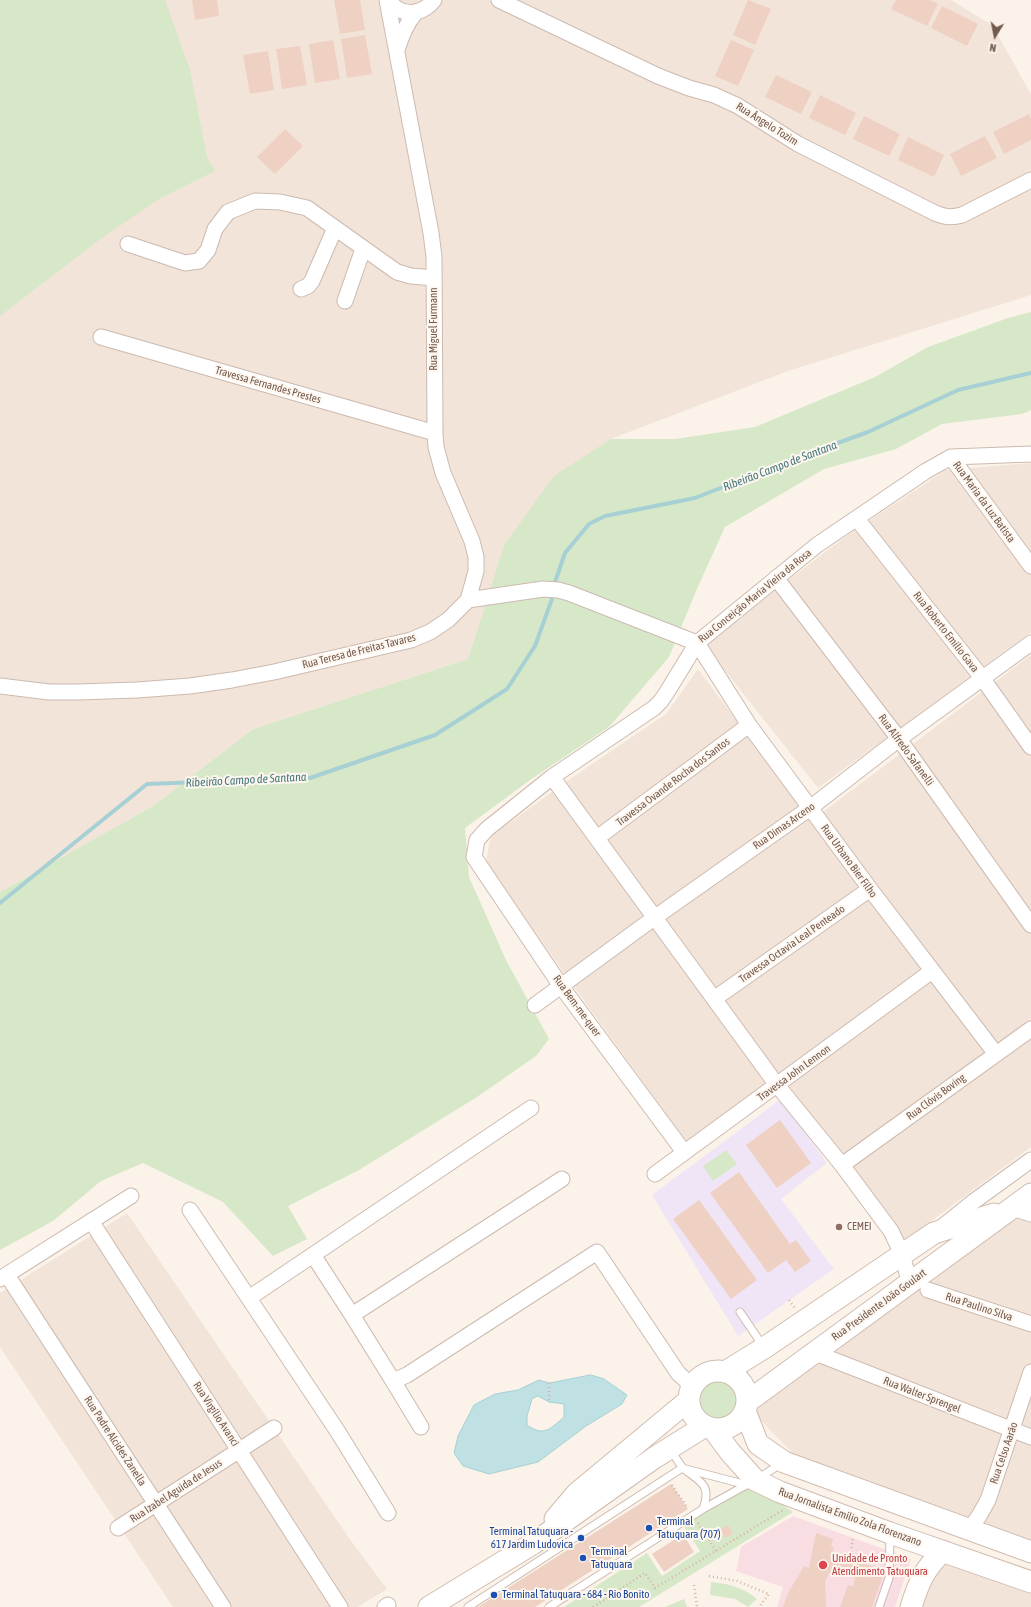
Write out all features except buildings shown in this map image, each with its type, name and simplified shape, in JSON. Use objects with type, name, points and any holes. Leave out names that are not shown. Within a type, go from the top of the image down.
[{"type":"main road","name":"Rua Presidente João Goulart","points":[[429,1607],[534,1543],[670,1448],[709,1427],[723,1428],[732,1425],[740,1419],[746,1406],[813,1352],[901,1290],[1022,1211],[1031,1194]]},
{"type":"main road","name":"Rua Presidente João Goulart","points":[[534,1543],[577,1493],[690,1393],[698,1378],[706,1373],[715,1371],[725,1372],[764,1348],[902,1254],[934,1234],[1022,1211]]},
{"type":"main road","points":[[725,1372],[734,1376],[741,1383],[746,1392],[746,1406],[758,1444],[784,1462],[968,1531],[1031,1552]]},
{"type":"main road","points":[[690,1393],[693,1415],[698,1421],[709,1427]]},
{"type":"main road","name":"Rua Jornalista Emílio Zola Florenzano","points":[[709,1427],[730,1452],[751,1482],[890,1533],[944,1550],[1031,1582]]},
{"type":"main road","points":[[911,1607],[920,1580],[927,1568],[944,1550]]},
{"type":"street","points":[[387,0],[398,10],[410,13],[423,10],[434,0]]},
{"type":"street","name":"Rua Miguel Furmann","points":[[387,0],[431,233],[434,257],[436,447],[443,474],[472,541],[476,557],[476,571],[468,600]]},
{"type":"street","name":"Rua Ângelo Tozim","points":[[499,0],[658,76],[689,88],[714,95],[738,106],[798,144],[934,213],[945,217],[962,215],[1031,180]]},
{"type":"street","name":"Rua Miguel Furmann","points":[[397,53],[402,33],[409,20],[416,12]]},
{"type":"street","points":[[128,244],[185,263],[199,262],[208,250],[215,229],[228,212],[255,201],[280,202],[306,208],[397,272],[411,276],[434,278]]},
{"type":"street","points":[[301,289],[308,286],[312,281],[335,228]]},
{"type":"street","points":[[346,301],[363,249]]},
{"type":"street","name":"Travessa Fernandes Prestes","points":[[100,337],[435,434]]},
{"type":"street","name":"Rua Conceição Maria Vieira da Rosa","points":[[474,857],[477,840],[487,829],[552,777],[654,708],[661,701],[697,643],[818,545],[926,471],[951,458],[1031,454]]},
{"type":"street","name":"Rua Maria da Luz Batista","points":[[951,458],[1031,566]]},
{"type":"street","name":"Rua Roberto Emílio Gava","points":[[857,519],[983,679],[1031,747]]},
{"type":"street","name":"Rua Alfredo Safanelli","points":[[776,578],[899,739],[1031,925]]},
{"type":"street","points":[[468,600],[522,591],[543,589],[558,590],[697,643]]},
{"type":"street","name":"Rua Teresa de Freitas Tavares","points":[[0,686],[49,692],[108,692],[232,680],[411,640],[430,632],[448,620],[468,600]]},
{"type":"street","name":"Rua Urbano Bier Filho","points":[[697,643],[749,725],[870,889],[996,1054]]},
{"type":"street","name":"Rua Dimas Arceno","points":[[535,1005],[654,918],[810,808],[899,739],[1031,644]]},
{"type":"street","name":"Travessa Ovande Rocha dos Santos","points":[[597,838],[749,725]]},
{"type":"street","points":[[552,777],[777,1085],[842,1165],[891,1231],[902,1254],[908,1277],[907,1282],[901,1290]]},
{"type":"street","name":"Rua Bem-me-quer","points":[[474,857],[561,986],[684,1152]]},
{"type":"street","name":"Travessa Octavia Leal Penteado","points":[[714,999],[870,889]]},
{"type":"street","name":"Travessa John Lennon","points":[[655,1174],[932,971]]},
{"type":"street","name":"Rua Clóvis Boving","points":[[842,1165],[1031,1029]]},
{"type":"street","points":[[249,1298],[531,1108]]},
{"type":"street","name":"Rua Presidente João Goulart","points":[[934,1234],[972,1202],[1031,1160]]},
{"type":"street","points":[[352,1315],[562,1178]]},
{"type":"street","points":[[4,1277],[131,1196]]},
{"type":"street","points":[[190,1210],[338,1432],[388,1513]]},
{"type":"street","name":"Rua Virgílio Avanci","points":[[91,1221],[340,1607]]},
{"type":"street","points":[[393,1381],[407,1375],[597,1252],[690,1393]]},
{"type":"street","points":[[313,1255],[421,1427]]},
{"type":"street","name":"Rua Padre Alcides Zanella","points":[[4,1277],[223,1607]]},
{"type":"street","name":"Rua Paulino Silva","points":[[928,1290],[1031,1324]]},
{"type":"street","name":"Rua Walter Sprengel","points":[[813,1352],[1031,1437]]},
{"type":"street","name":"Rua Celso Aarão","points":[[968,1531],[988,1500],[1031,1372]]},
{"type":"street","name":"Rua Izabel Aguida de Jesus","points":[[118,1528],[274,1428]]},
{"type":"lane","points":[[740,1312],[764,1348]]},
{"type":"lane","points":[[670,1448],[682,1468],[700,1480],[706,1490],[706,1501],[703,1509]]},
{"type":"lane","points":[[549,1607],[703,1509],[784,1462]]},
{"type":"lane","points":[[468,1607],[682,1468],[751,1482]]},
{"type":"lane","points":[[879,1607],[889,1578],[890,1533]]},
{"type":"path","points":[[549,1384],[550,1402]]},
{"type":"path","points":[[593,1607],[646,1573],[655,1588],[801,1500]]},
{"type":"path","points":[[850,1560],[853,1538],[858,1521]]},
{"type":"path","points":[[705,1534],[716,1551]]},
{"type":"path","points":[[709,1576],[737,1581],[769,1594],[759,1607]]},
{"type":"path","points":[[694,1585],[697,1607]]},
{"type":"shaded area","points":[[0,0],[951,0],[992,25],[1031,94],[1031,295],[788,371],[611,439],[504,545],[468,659],[253,729],[153,806],[0,892]]},
{"type":"shaded area","points":[[1031,463],[1031,632],[818,788],[704,644],[849,534],[946,470]]},
{"type":"shaded area","points":[[1031,655],[1031,1147],[903,1242],[780,1073],[686,1141],[563,972],[486,862],[491,836],[570,779],[666,714],[698,669],[811,821]]},
{"type":"shaded area","points":[[781,1099],[827,1163],[781,1199],[834,1269],[738,1336],[652,1195]]},
{"type":"shaded area","points":[[1031,1200],[1031,1543],[800,1461],[749,1408]]},
{"type":"shaded area","points":[[127,1213],[349,1538],[387,1589],[358,1607],[173,1607],[0,1347],[0,1293]]},
{"type":"shaded area","name":"Unidade de Pronto Atendimento Tatuquara","points":[[793,1516],[911,1559],[895,1607],[777,1607],[783,1587],[736,1571],[741,1547]]},
{"type":"shaded area","points":[[947,1563],[1031,1593],[1031,1607],[920,1607],[934,1567]]},
{"type":"green space","points":[[0,0],[165,0],[190,70],[207,157],[215,171],[159,199],[99,240],[0,316]]},
{"type":"green space","points":[[1031,312],[1031,410],[1022,414],[942,424],[896,449],[824,469],[725,527],[696,591],[669,657],[609,727],[530,780],[465,828],[469,877],[506,960],[549,1039],[536,1056],[477,1097],[359,1170],[288,1206],[307,1239],[273,1256],[223,1202],[143,1163],[101,1181],[53,1221],[0,1250],[0,892],[153,806],[253,729],[468,659],[504,545],[554,476],[611,439],[675,439],[755,427],[875,377],[928,347],[1008,318]]},
{"type":"green space","points":[[726,1150],[737,1164],[713,1181],[703,1166]]},
{"type":"green space","points":[[718,1380],[726,1382],[732,1386],[736,1392],[738,1400],[736,1408],[732,1414],[726,1418],[718,1420],[710,1418],[704,1414],[700,1408],[698,1400],[700,1392],[704,1386],[710,1382]]},
{"type":"green space","points":[[747,1489],[780,1503],[793,1512],[639,1607],[564,1607],[647,1553],[662,1576],[700,1551],[683,1525]]},
{"type":"green space","points":[[711,1582],[736,1587],[757,1599],[748,1607],[735,1599],[710,1595]]},
{"type":"green space","points":[[684,1599],[687,1607],[665,1607]]},
{"type":"water","points":[[591,1375],[604,1379],[627,1395],[622,1404],[586,1426],[538,1462],[489,1474],[463,1466],[454,1453],[458,1436],[474,1405],[495,1394],[518,1390],[539,1380],[549,1383]],"holes":[[[538,1396],[549,1402],[564,1404],[564,1417],[547,1430],[542,1431],[533,1429],[527,1425],[527,1416],[532,1399]]]},
{"type":"waterway","name":"Ribeirão Campo de Santana","points":[[555,582],[565,553],[589,524],[605,516],[695,498],[868,432],[958,390],[1031,373]]},
{"type":"waterway","name":"Ribeirão Campo de Santana","points":[[0,903],[147,784],[310,778],[435,735],[507,689],[535,646],[552,599]]},
{"type":"place","name":"CEMEI","points":[[839,1227]]},
{"type":"place","name":"Terminal Tatuquara (707)","points":[[649,1528]]},
{"type":"place","name":"Terminal Tatuquara - 617 Jardim Ludovica","points":[[581,1538]]},
{"type":"place","name":"Terminal Tatuquara","points":[[583,1558]]},
{"type":"place","name":"Unidade de Pronto Atendimento Tatuquara","points":[[823,1565]]},
{"type":"place","name":"Terminal Tatuquara - 684 - Rio Bonito","points":[[494,1595]]}]
